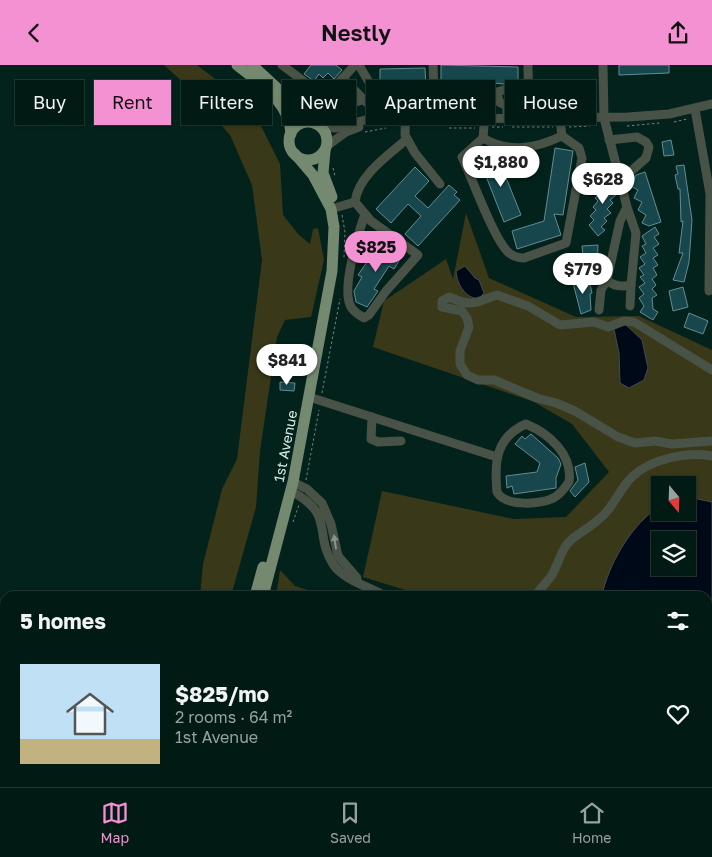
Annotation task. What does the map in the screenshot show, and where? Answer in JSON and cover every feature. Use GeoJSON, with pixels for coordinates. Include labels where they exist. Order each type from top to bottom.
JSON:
{"type":"FeatureCollection","features":[{"type":"Feature","properties":{"kind":"main road"},"geometry":{"type":"LineString","coordinates":[[237,65],[285,109],[290,122],[290,145],[295,155],[310,160],[321,155],[326,148],[326,135],[317,125]]}},
{"type":"Feature","properties":{"kind":"main road"},"geometry":{"type":"LineString","coordinates":[[255,66],[282,92]]}},
{"type":"Feature","properties":{"kind":"main road"},"geometry":{"type":"LineString","coordinates":[[291,134],[298,125]]}},
{"type":"Feature","properties":{"kind":"main road","name":"1st Avenue"},"geometry":{"type":"LineString","coordinates":[[264,591],[276,538],[292,486],[332,271],[334,227],[331,209],[332,197],[324,173],[326,148]]}},
{"type":"Feature","properties":{"kind":"main road","name":"1st Avenue"},"geometry":{"type":"LineString","coordinates":[[295,155],[313,175],[331,209]]}},
{"type":"Feature","properties":{"kind":"main road","name":"1st Avenue"},"geometry":{"type":"LineString","coordinates":[[256,591],[260,574],[276,538]]}},
{"type":"Feature","properties":{"kind":"street"},"geometry":{"type":"LineString","coordinates":[[355,65],[343,78],[366,99]]}},
{"type":"Feature","properties":{"kind":"street"},"geometry":{"type":"LineString","coordinates":[[359,65],[368,80]]}},
{"type":"Feature","properties":{"kind":"street"},"geometry":{"type":"LineString","coordinates":[[433,65],[434,80]]}},
{"type":"Feature","properties":{"kind":"street"},"geometry":{"type":"LineString","coordinates":[[528,65],[528,80]]}},
{"type":"Feature","properties":{"kind":"street"},"geometry":{"type":"LineString","coordinates":[[603,65],[604,118],[627,207],[636,233],[630,306]]}},
{"type":"Feature","properties":{"kind":"street"},"geometry":{"type":"LineString","coordinates":[[288,66],[303,80]]}},
{"type":"Feature","properties":{"kind":"street"},"geometry":{"type":"LineString","coordinates":[[505,90],[497,92],[498,102],[505,106]]}},
{"type":"Feature","properties":{"kind":"street"},"geometry":{"type":"LineString","coordinates":[[596,118],[648,116],[695,109],[712,104]]}},
{"type":"Feature","properties":{"kind":"street"},"geometry":{"type":"LineString","coordinates":[[695,109],[711,194],[708,291]]}},
{"type":"Feature","properties":{"kind":"street"},"geometry":{"type":"LineString","coordinates":[[326,148],[346,132],[366,124]]}},
{"type":"Feature","properties":{"kind":"street"},"geometry":{"type":"LineString","coordinates":[[317,125],[336,128],[347,125]]}},
{"type":"Feature","properties":{"kind":"street"},"geometry":{"type":"LineString","coordinates":[[406,125],[407,139],[440,184]]}},
{"type":"Feature","properties":{"kind":"street"},"geometry":{"type":"LineString","coordinates":[[486,125],[484,138],[462,157],[497,235],[509,253],[524,258],[566,243],[582,158],[579,148],[562,136],[561,125]]}},
{"type":"Feature","properties":{"kind":"street"},"geometry":{"type":"LineString","coordinates":[[484,138],[506,147],[519,149],[533,147],[562,136]]}},
{"type":"Feature","properties":{"kind":"street"},"geometry":{"type":"LineString","coordinates":[[609,140],[637,137],[646,142],[649,147],[646,158],[621,179]]}},
{"type":"Feature","properties":{"kind":"street"},"geometry":{"type":"LineString","coordinates":[[355,203],[357,190],[380,161],[407,139]]}},
{"type":"Feature","properties":{"kind":"street"},"geometry":{"type":"LineString","coordinates":[[331,209],[355,203]]}},
{"type":"Feature","properties":{"kind":"street"},"geometry":{"type":"LineString","coordinates":[[355,203],[365,214],[371,221],[418,255],[386,291],[369,315],[364,318],[353,310],[349,304],[349,292],[354,244],[365,214]]}},
{"type":"Feature","properties":{"kind":"street"},"geometry":{"type":"LineString","coordinates":[[599,310],[601,290],[607,280],[620,221],[627,207]]}},
{"type":"Feature","properties":{"kind":"street"},"geometry":{"type":"LineString","coordinates":[[607,280],[612,285],[624,287],[631,285]]}},
{"type":"Feature","properties":{"kind":"street"},"geometry":{"type":"LineString","coordinates":[[712,370],[634,322],[624,321],[608,327],[594,322],[560,325],[528,306],[497,295],[480,304],[469,304],[450,297],[442,301],[442,307],[462,311],[467,318],[468,327],[460,351],[460,364],[467,375],[478,380],[494,381],[556,403],[575,411],[618,437],[635,443],[655,441],[672,444],[712,441]]}},
{"type":"Feature","properties":{"kind":"street"},"geometry":{"type":"LineString","coordinates":[[309,397],[497,457]]}},
{"type":"Feature","properties":{"kind":"street"},"geometry":{"type":"LineString","coordinates":[[372,417],[371,439],[378,442],[402,441]]}},
{"type":"Feature","properties":{"kind":"street"},"geometry":{"type":"LineString","coordinates":[[526,425],[538,429],[561,449],[568,466],[569,483],[551,499],[518,503],[508,502],[500,497],[498,492],[497,457],[509,433],[526,425]]}},
{"type":"Feature","properties":{"kind":"street"},"geometry":{"type":"LineString","coordinates":[[540,591],[553,574],[561,553],[571,539],[592,527],[609,510],[620,491],[633,475],[652,465],[683,455],[712,456]]}},
{"type":"Feature","properties":{"kind":"street"},"geometry":{"type":"LineString","coordinates":[[292,486],[307,489],[322,503],[332,524],[338,556],[360,582],[376,591]]}},
{"type":"Feature","properties":{"kind":"path"},"geometry":{"type":"LineString","coordinates":[[358,135],[387,128]]}},
{"type":"Feature","properties":{"kind":"shaded area"},"geometry":{"type":"Polygon","coordinates":[[[164,65],[197,65],[216,80],[181,80],[164,65]]]}},
{"type":"Feature","properties":{"kind":"shaded area"},"geometry":{"type":"Polygon","coordinates":[[[221,125],[261,126],[280,164],[283,215],[298,234],[310,244],[313,229],[318,228],[324,260],[311,317],[285,320],[277,337],[260,451],[256,507],[232,591],[200,591],[203,564],[222,489],[237,459],[262,260],[252,185],[230,135],[221,125]]]}},
{"type":"Feature","properties":{"kind":"shaded area"},"geometry":{"type":"Polygon","coordinates":[[[466,213],[489,278],[576,317],[639,316],[712,350],[712,591],[409,591],[363,577],[382,491],[514,519],[566,517],[609,472],[572,424],[534,402],[373,347],[384,301],[446,259],[453,279],[466,213]]]}},
{"type":"Feature","properties":{"kind":"shaded area"},"geometry":{"type":"Polygon","coordinates":[[[280,570],[295,586],[311,591],[277,591],[280,570]]]}},
{"type":"Feature","properties":{"kind":"water"},"geometry":{"type":"Polygon","coordinates":[[[465,266],[479,280],[484,293],[479,299],[466,293],[458,281],[456,271],[465,266]]]}},
{"type":"Feature","properties":{"kind":"water"},"geometry":{"type":"Polygon","coordinates":[[[625,324],[642,340],[648,368],[644,380],[629,388],[620,383],[619,353],[614,329],[625,324]]]}},
{"type":"Feature","properties":{"kind":"water"},"geometry":{"type":"Polygon","coordinates":[[[696,499],[712,502],[712,591],[603,591],[615,559],[631,534],[650,514],[651,521],[696,521],[696,499]]]}},
{"type":"Feature","properties":{"kind":"building"},"geometry":{"type":"Polygon","coordinates":[[[311,65],[336,65],[342,70],[334,79],[328,73],[323,78],[319,74],[315,80],[304,74],[311,65]]]}},
{"type":"Feature","properties":{"kind":"building"},"geometry":{"type":"Polygon","coordinates":[[[441,65],[518,67],[518,80],[505,80],[505,84],[503,84],[495,83],[495,80],[441,80],[441,65]]]}},
{"type":"Feature","properties":{"kind":"building"},"geometry":{"type":"Polygon","coordinates":[[[619,65],[669,65],[669,73],[619,75],[619,65]]]}},
{"type":"Feature","properties":{"kind":"building"},"geometry":{"type":"Polygon","coordinates":[[[425,68],[426,80],[380,80],[380,69],[425,68]]]}},
{"type":"Feature","properties":{"kind":"building"},"geometry":{"type":"Polygon","coordinates":[[[671,140],[674,155],[664,156],[662,142],[671,140]]]}},
{"type":"Feature","properties":{"kind":"building"},"geometry":{"type":"Polygon","coordinates":[[[555,148],[573,151],[563,215],[554,214],[561,235],[517,249],[512,231],[544,221],[555,148]]]}},
{"type":"Feature","properties":{"kind":"building"},"geometry":{"type":"Polygon","coordinates":[[[497,155],[521,215],[504,222],[480,161],[497,155]]]}},
{"type":"Feature","properties":{"kind":"building"},"geometry":{"type":"Polygon","coordinates":[[[684,165],[692,220],[689,262],[684,282],[673,280],[683,253],[679,253],[683,221],[681,222],[680,189],[678,189],[675,175],[678,174],[676,166],[684,165]]]}},
{"type":"Feature","properties":{"kind":"building"},"geometry":{"type":"Polygon","coordinates":[[[415,167],[429,181],[415,196],[428,208],[449,185],[457,192],[454,195],[460,200],[418,246],[405,234],[421,216],[408,204],[391,223],[376,209],[415,167]]]}},
{"type":"Feature","properties":{"kind":"building"},"geometry":{"type":"Polygon","coordinates":[[[645,172],[661,222],[649,226],[642,223],[646,215],[638,210],[642,202],[634,198],[638,190],[631,186],[636,175],[645,172]]]}},
{"type":"Feature","properties":{"kind":"building"},"geometry":{"type":"Polygon","coordinates":[[[606,174],[614,182],[616,188],[612,191],[616,195],[610,200],[613,203],[607,209],[611,213],[604,218],[607,221],[601,227],[605,230],[598,236],[589,225],[594,220],[590,216],[596,210],[593,207],[598,201],[595,198],[601,192],[598,189],[603,183],[600,179],[606,174]]]}},
{"type":"Feature","properties":{"kind":"building"},"geometry":{"type":"Polygon","coordinates":[[[655,227],[659,234],[654,237],[659,244],[653,248],[658,255],[653,258],[658,265],[653,268],[657,275],[652,279],[656,285],[652,289],[657,295],[652,298],[653,309],[658,312],[653,320],[640,312],[644,306],[639,298],[644,294],[639,287],[645,283],[640,277],[644,275],[639,268],[645,264],[640,257],[646,253],[642,246],[646,244],[642,236],[655,227]]]}},
{"type":"Feature","properties":{"kind":"building"},"geometry":{"type":"Polygon","coordinates":[[[386,242],[404,253],[394,269],[389,266],[374,289],[378,291],[367,307],[356,302],[354,291],[362,277],[358,275],[369,259],[373,262],[386,242]]]}},
{"type":"Feature","properties":{"kind":"building"},"geometry":{"type":"Polygon","coordinates":[[[598,245],[597,273],[585,276],[582,246],[598,245]]]}},
{"type":"Feature","properties":{"kind":"building"},"geometry":{"type":"Polygon","coordinates":[[[589,280],[592,293],[590,294],[591,310],[581,314],[573,283],[589,280]]]}},
{"type":"Feature","properties":{"kind":"building"},"geometry":{"type":"Polygon","coordinates":[[[683,287],[688,307],[673,311],[669,291],[683,287]]]}},
{"type":"Feature","properties":{"kind":"building"},"geometry":{"type":"Polygon","coordinates":[[[689,313],[708,321],[703,334],[684,327],[689,313]]]}},
{"type":"Feature","properties":{"kind":"building"},"geometry":{"type":"Polygon","coordinates":[[[280,382],[295,383],[294,391],[280,390],[280,382]]]}},
{"type":"Feature","properties":{"kind":"building"},"geometry":{"type":"Polygon","coordinates":[[[531,434],[558,458],[561,464],[556,478],[556,488],[514,494],[512,486],[507,488],[506,476],[537,472],[540,463],[515,444],[522,436],[525,439],[531,434]]]}},
{"type":"Feature","properties":{"kind":"building"},"geometry":{"type":"Polygon","coordinates":[[[585,463],[589,482],[575,497],[570,491],[578,480],[575,467],[585,463]]]}}]}
